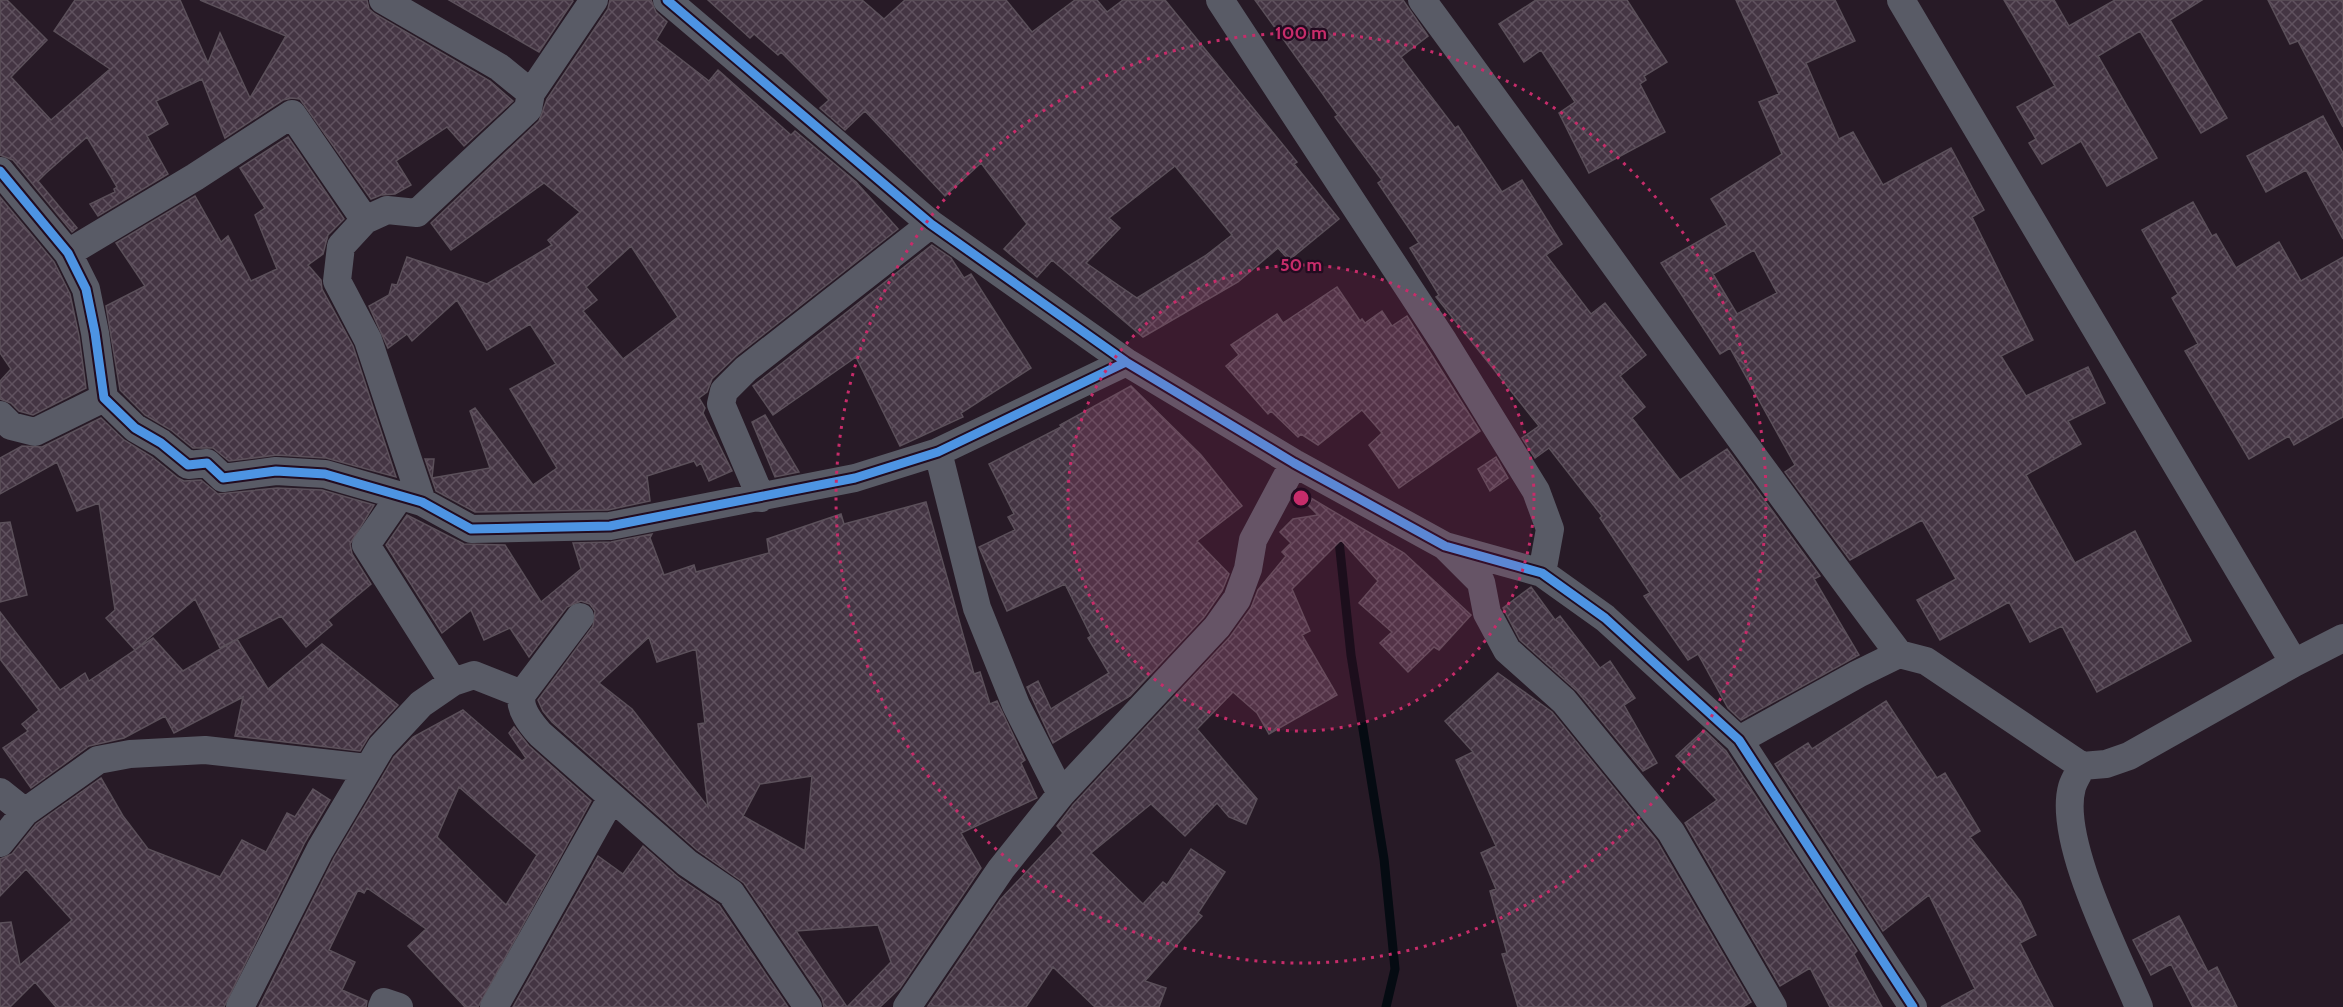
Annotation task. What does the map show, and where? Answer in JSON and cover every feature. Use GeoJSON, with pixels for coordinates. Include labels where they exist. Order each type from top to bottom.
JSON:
{"type":"FeatureCollection","features":[{"type":"Feature","properties":{"kind":"street"},"geometry":{"type":"LineString","coordinates":[[383,0],[500,67],[531,93]]}},
{"type":"Feature","properties":{"kind":"street"},"geometry":{"type":"LineString","coordinates":[[411,499],[368,340],[337,282],[341,246],[365,220],[387,210],[417,213],[528,109],[531,93],[594,0]]}},
{"type":"Feature","properties":{"kind":"street"},"geometry":{"type":"LineString","coordinates":[[667,0],[931,224],[1126,362],[1294,463],[1445,546],[1542,573],[1605,618],[1739,740],[1913,1007]]}},
{"type":"Feature","properties":{"kind":"street"},"geometry":{"type":"LineString","coordinates":[[1220,0],[1444,342],[1536,491],[1550,529],[1542,573]]}},
{"type":"Feature","properties":{"kind":"street"},"geometry":{"type":"LineString","coordinates":[[1422,0],[1613,260],[1745,448],[1899,654],[1926,661],[2082,766],[2106,764],[2129,756],[2343,638]]}},
{"type":"Feature","properties":{"kind":"street"},"geometry":{"type":"LineString","coordinates":[[1901,0],[2294,663]]}},
{"type":"Feature","properties":{"kind":"street"},"geometry":{"type":"LineString","coordinates":[[68,253],[195,177],[286,115],[292,114],[365,220]]}},
{"type":"Feature","properties":{"kind":"street"},"geometry":{"type":"LineString","coordinates":[[0,171],[68,253],[86,289],[104,398],[135,428],[160,442],[188,465],[207,463],[223,477],[276,471],[325,474],[411,499],[471,529],[500,531],[610,526],[855,478],[938,452],[1126,362]]}},
{"type":"Feature","properties":{"kind":"street"},"geometry":{"type":"LineString","coordinates":[[761,498],[721,404],[723,390],[746,369],[931,224]]}},
{"type":"Feature","properties":{"kind":"street"},"geometry":{"type":"LineString","coordinates":[[0,415],[11,426],[35,432],[104,398]]}},
{"type":"Feature","properties":{"kind":"street"},"geometry":{"type":"LineString","coordinates":[[938,452],[977,608],[1016,705],[1061,794]]}},
{"type":"Feature","properties":{"kind":"street"},"geometry":{"type":"LineString","coordinates":[[910,1006],[1001,869],[1061,794],[1217,627],[1238,599],[1248,569],[1253,540],[1294,463]]}},
{"type":"Feature","properties":{"kind":"street"},"geometry":{"type":"LineString","coordinates":[[411,499],[366,545],[453,682]]}},
{"type":"Feature","properties":{"kind":"street"},"geometry":{"type":"LineString","coordinates":[[1445,546],[1481,582],[1487,613],[1506,650],[1564,701],[1671,832],[1773,1007]]}},
{"type":"Feature","properties":{"kind":"street"},"geometry":{"type":"LineString","coordinates":[[580,617],[522,694],[520,700],[530,723],[611,799],[687,862],[731,893],[808,1007]]}},
{"type":"Feature","properties":{"kind":"street"},"geometry":{"type":"LineString","coordinates":[[1739,740],[1899,654]]}},
{"type":"Feature","properties":{"kind":"street"},"geometry":{"type":"LineString","coordinates":[[240,1007],[320,850],[381,747],[421,704],[453,682],[474,675],[522,694]]}},
{"type":"Feature","properties":{"kind":"street"},"geometry":{"type":"LineString","coordinates":[[0,843],[25,812],[98,760],[130,754],[205,750],[367,768]]}},
{"type":"Feature","properties":{"kind":"street"},"geometry":{"type":"LineString","coordinates":[[2082,766],[2072,787],[2070,804],[2077,848],[2083,873],[2139,1007]]}},
{"type":"Feature","properties":{"kind":"street"},"geometry":{"type":"LineString","coordinates":[[0,792],[25,812]]}},
{"type":"Feature","properties":{"kind":"street"},"geometry":{"type":"LineString","coordinates":[[494,1007],[611,799]]}},
{"type":"Feature","properties":{"kind":"street"},"geometry":{"type":"LineString","coordinates":[[382,1007],[384,1002],[399,1007]]}},
{"type":"Feature","properties":{"kind":"building"},"geometry":{"type":"Polygon","coordinates":[[[0,0],[7,0],[47,40],[11,77],[51,120],[110,69],[54,31],[75,0],[180,0],[208,63],[220,33],[250,98],[286,36],[200,0],[367,0],[369,9],[375,14],[490,81],[513,101],[464,146],[447,127],[396,161],[411,185],[395,194],[381,195],[371,199],[300,99],[283,100],[225,138],[202,79],[156,101],[168,124],[147,136],[168,174],[98,216],[90,204],[115,192],[114,189],[117,187],[87,137],[38,181],[77,228],[72,232],[13,160],[0,155],[0,0]]]}},
{"type":"Feature","properties":{"kind":"building"},"geometry":{"type":"Polygon","coordinates":[[[449,0],[572,0],[573,1],[539,52],[449,0]]]}},
{"type":"Feature","properties":{"kind":"building"},"geometry":{"type":"Polygon","coordinates":[[[610,0],[651,0],[656,12],[667,22],[656,40],[709,81],[718,70],[791,135],[795,131],[856,182],[898,229],[736,356],[712,379],[707,392],[699,398],[705,408],[703,413],[732,471],[709,481],[701,463],[697,466],[694,461],[647,476],[650,501],[608,510],[475,512],[436,491],[425,459],[434,459],[432,478],[490,468],[470,411],[475,408],[533,485],[557,468],[510,389],[556,364],[530,324],[487,350],[457,300],[412,341],[407,334],[388,348],[369,306],[389,295],[392,284],[397,285],[407,257],[487,284],[552,245],[548,240],[580,212],[544,183],[451,250],[431,223],[539,121],[547,99],[608,9],[610,0]],[[631,246],[586,287],[597,300],[583,311],[623,359],[678,317],[631,246]]]}},
{"type":"Feature","properties":{"kind":"building"},"geometry":{"type":"Polygon","coordinates":[[[708,0],[862,0],[884,19],[905,0],[1006,0],[1032,32],[1075,0],[1097,0],[1107,12],[1123,0],[1165,0],[1297,162],[1294,164],[1339,219],[1289,260],[1278,248],[1238,282],[1143,337],[1052,260],[1037,277],[1004,249],[1027,224],[981,163],[945,196],[865,111],[845,130],[820,108],[829,100],[781,52],[778,55],[754,34],[750,38],[708,0]],[[1175,166],[1109,218],[1120,228],[1086,263],[1137,298],[1205,256],[1232,235],[1175,166]]]}},
{"type":"Feature","properties":{"kind":"building"},"geometry":{"type":"Polygon","coordinates":[[[1255,0],[1403,0],[1428,36],[1401,57],[1455,128],[1458,126],[1502,192],[1522,180],[1562,244],[1546,255],[1591,314],[1605,303],[1646,355],[1620,376],[1645,407],[1632,418],[1680,480],[1727,449],[1820,576],[1814,579],[1859,655],[1741,720],[1728,708],[1698,654],[1688,660],[1644,596],[1650,593],[1600,518],[1602,516],[1549,448],[1535,458],[1522,438],[1539,426],[1436,297],[1439,295],[1410,248],[1419,243],[1378,183],[1382,180],[1335,117],[1338,115],[1255,0]]]}},
{"type":"Feature","properties":{"kind":"building"},"geometry":{"type":"Polygon","coordinates":[[[1536,0],[1627,0],[1667,62],[1644,76],[1646,80],[1640,84],[1665,132],[1589,173],[1559,113],[1575,102],[1541,50],[1524,62],[1499,24],[1536,0]]]}},
{"type":"Feature","properties":{"kind":"building"},"geometry":{"type":"Polygon","coordinates":[[[1736,0],[1835,0],[1855,41],[1806,63],[1839,139],[1853,132],[1883,185],[1951,148],[1984,210],[1972,217],[2033,340],[2001,356],[2026,396],[2088,367],[2105,403],[2068,421],[2081,444],[2026,475],[2075,563],[2135,531],[2191,641],[2097,692],[2062,626],[2030,642],[2009,602],[1940,640],[1917,600],[1956,579],[1922,520],[1850,560],[1785,472],[1795,465],[1730,348],[1720,354],[1661,263],[1727,225],[1711,199],[1782,154],[1759,102],[1779,94],[1736,0]],[[1754,250],[1713,274],[1737,314],[1777,293],[1754,250]]]}},
{"type":"Feature","properties":{"kind":"building"},"geometry":{"type":"Polygon","coordinates":[[[2004,0],[2054,0],[2069,26],[2115,0],[2202,0],[2170,20],[2227,118],[2201,133],[2140,31],[2098,56],[2157,158],[2107,186],[2081,141],[2042,164],[2029,143],[2036,139],[2017,107],[2055,86],[2004,0]]]}},
{"type":"Feature","properties":{"kind":"building"},"geometry":{"type":"Polygon","coordinates":[[[2268,0],[2343,0],[2343,127],[2298,41],[2290,44],[2268,0]]]}},
{"type":"Feature","properties":{"kind":"building"},"geometry":{"type":"Polygon","coordinates":[[[2323,116],[2343,153],[2343,239],[2306,170],[2266,192],[2247,156],[2323,116]]]}},
{"type":"Feature","properties":{"kind":"building"},"geometry":{"type":"Polygon","coordinates":[[[288,137],[344,219],[328,235],[323,254],[308,265],[321,280],[322,289],[353,346],[396,477],[326,458],[277,455],[229,461],[213,448],[193,448],[171,430],[145,415],[120,390],[106,306],[145,286],[116,243],[195,196],[221,242],[228,236],[251,281],[277,269],[255,215],[265,208],[240,168],[288,137]]]}},
{"type":"Feature","properties":{"kind":"building"},"geometry":{"type":"Polygon","coordinates":[[[0,197],[54,262],[70,294],[79,336],[86,388],[33,415],[19,411],[11,403],[0,399],[0,381],[11,369],[0,353],[0,197]]]}},
{"type":"Feature","properties":{"kind":"building"},"geometry":{"type":"Polygon","coordinates":[[[2193,202],[2212,236],[2216,234],[2236,268],[2279,242],[2301,281],[2343,257],[2343,417],[2294,445],[2289,436],[2249,459],[2185,351],[2198,344],[2172,298],[2178,294],[2142,230],[2193,202]]]}},
{"type":"Feature","properties":{"kind":"building"},"geometry":{"type":"Polygon","coordinates":[[[932,245],[951,258],[964,278],[971,274],[1031,368],[961,413],[963,417],[900,446],[856,357],[773,415],[753,386],[932,245]]]}},
{"type":"Feature","properties":{"kind":"building"},"geometry":{"type":"Polygon","coordinates":[[[1337,287],[1360,321],[1362,319],[1365,323],[1382,311],[1392,326],[1407,316],[1480,431],[1399,488],[1369,445],[1382,433],[1362,410],[1318,445],[1301,434],[1298,437],[1271,411],[1268,414],[1226,366],[1239,355],[1231,345],[1277,314],[1283,323],[1337,287]]]}},
{"type":"Feature","properties":{"kind":"building"},"geometry":{"type":"Polygon","coordinates":[[[1131,386],[1201,455],[1242,506],[1197,541],[1229,574],[1222,591],[1204,617],[1130,696],[1053,743],[1027,687],[1038,681],[1051,709],[1109,673],[1088,638],[1091,636],[1065,584],[1007,611],[979,547],[1015,530],[1008,517],[1014,514],[989,464],[1061,427],[1060,425],[1131,386]]]}},
{"type":"Feature","properties":{"kind":"building"},"geometry":{"type":"Polygon","coordinates":[[[765,415],[799,472],[775,477],[752,422],[765,415]]]}},
{"type":"Feature","properties":{"kind":"building"},"geometry":{"type":"Polygon","coordinates":[[[101,418],[124,440],[152,457],[178,478],[184,481],[201,480],[218,494],[277,488],[322,490],[374,505],[350,544],[352,554],[371,584],[328,620],[332,625],[306,647],[281,616],[220,648],[195,599],[135,650],[106,618],[115,610],[99,503],[77,511],[57,462],[0,494],[0,458],[22,446],[42,447],[101,418]]]}},
{"type":"Feature","properties":{"kind":"building"},"geometry":{"type":"Polygon","coordinates":[[[1496,457],[1508,478],[1490,491],[1478,469],[1496,457]]]}},
{"type":"Feature","properties":{"kind":"building"},"geometry":{"type":"Polygon","coordinates":[[[1309,497],[1404,553],[1471,615],[1439,650],[1434,647],[1408,672],[1380,643],[1392,632],[1359,603],[1378,581],[1341,540],[1292,589],[1310,631],[1302,635],[1337,695],[1269,734],[1257,713],[1233,692],[1197,729],[1257,799],[1246,824],[1229,817],[1217,803],[1185,836],[1151,804],[1091,853],[1143,904],[1163,882],[1167,885],[1191,849],[1225,872],[1198,913],[1202,916],[1145,981],[1166,988],[1159,1007],[1095,1007],[1053,967],[1026,1007],[928,1006],[1000,900],[1063,833],[1057,826],[1073,805],[1230,637],[1251,608],[1258,590],[1286,556],[1282,552],[1291,543],[1280,532],[1293,519],[1318,515],[1305,502],[1309,497]]]}},
{"type":"Feature","properties":{"kind":"building"},"geometry":{"type":"Polygon","coordinates":[[[926,502],[974,674],[980,672],[990,704],[997,701],[1025,760],[1021,763],[1037,798],[961,833],[981,868],[900,988],[880,1007],[847,1007],[824,1007],[822,998],[744,883],[697,850],[552,722],[543,711],[538,700],[593,626],[595,611],[590,604],[581,601],[567,607],[529,657],[510,628],[484,640],[471,610],[442,633],[386,545],[407,515],[464,544],[505,545],[541,602],[581,569],[573,543],[611,542],[652,534],[650,538],[664,575],[694,565],[696,572],[769,553],[767,539],[841,514],[844,524],[926,502]],[[649,637],[599,683],[632,709],[708,807],[698,724],[705,723],[696,649],[657,662],[649,637]],[[812,776],[760,784],[743,816],[805,851],[812,776]],[[878,925],[796,931],[847,1007],[891,962],[878,925]]]}},
{"type":"Feature","properties":{"kind":"building"},"geometry":{"type":"Polygon","coordinates":[[[10,522],[27,595],[0,602],[0,523],[10,522]]]}},
{"type":"Feature","properties":{"kind":"building"},"geometry":{"type":"Polygon","coordinates":[[[1531,587],[1555,620],[1560,616],[1600,668],[1610,661],[1635,698],[1624,705],[1657,763],[1643,771],[1577,691],[1520,640],[1503,608],[1531,587]]]}},
{"type":"Feature","properties":{"kind":"building"},"geometry":{"type":"Polygon","coordinates":[[[0,612],[60,690],[85,673],[89,681],[153,638],[183,671],[237,639],[268,689],[322,644],[398,705],[369,736],[360,751],[235,736],[243,697],[174,733],[165,716],[124,738],[89,746],[31,788],[3,748],[28,731],[22,724],[39,710],[0,659],[0,612]]]}},
{"type":"Feature","properties":{"kind":"building"},"geometry":{"type":"Polygon","coordinates":[[[1498,673],[1552,712],[1657,841],[1751,1002],[1743,1007],[1518,1007],[1502,954],[1507,953],[1490,891],[1496,889],[1481,853],[1496,846],[1456,760],[1473,752],[1445,721],[1498,673]]]}},
{"type":"Feature","properties":{"kind":"building"},"geometry":{"type":"Polygon","coordinates":[[[1886,701],[1937,778],[1945,773],[1980,831],[1970,837],[2020,901],[2036,935],[2020,943],[2053,1007],[1941,1007],[1975,989],[1929,895],[1883,931],[1775,764],[1808,743],[1812,749],[1886,701]]]}},
{"type":"Feature","properties":{"kind":"building"},"geometry":{"type":"Polygon","coordinates":[[[463,710],[522,761],[526,758],[509,733],[514,727],[529,746],[591,801],[478,1007],[465,1007],[408,946],[426,929],[367,888],[364,893],[358,890],[329,950],[355,962],[342,990],[367,1001],[366,1007],[259,1007],[334,858],[394,757],[413,737],[463,710]],[[459,787],[437,837],[506,905],[537,855],[459,787]]]}},
{"type":"Feature","properties":{"kind":"building"},"geometry":{"type":"Polygon","coordinates":[[[1704,730],[1726,751],[1857,951],[1854,954],[1882,1007],[1830,1007],[1810,968],[1780,986],[1685,823],[1717,800],[1676,756],[1704,730]]]}},
{"type":"Feature","properties":{"kind":"building"},"geometry":{"type":"Polygon","coordinates":[[[101,778],[123,816],[148,849],[220,877],[242,840],[266,852],[287,813],[295,817],[313,789],[330,800],[305,842],[224,1007],[56,1007],[35,982],[10,1007],[0,1007],[0,923],[11,922],[20,965],[72,920],[26,869],[0,896],[0,859],[12,854],[36,824],[101,778]]]}},
{"type":"Feature","properties":{"kind":"building"},"geometry":{"type":"Polygon","coordinates":[[[643,846],[678,877],[719,905],[788,1007],[513,1007],[598,856],[623,874],[643,846]]]}},
{"type":"Feature","properties":{"kind":"building"},"geometry":{"type":"Polygon","coordinates":[[[2179,916],[2208,972],[2217,967],[2237,1007],[2193,1007],[2171,964],[2151,975],[2133,940],[2179,916]]]}},
{"type":"Feature","properties":{"kind":"waterway"},"geometry":{"type":"LineString","coordinates":[[1338,531],[1351,655],[1384,859],[1395,969],[1386,1007]]}},
{"type":"Feature","properties":{"kind":"cycle path"},"geometry":{"type":"LineString","coordinates":[[667,0],[931,224],[1126,362],[1294,463],[1445,546],[1542,573],[1605,618],[1739,740],[1913,1007]]}},
{"type":"Feature","properties":{"kind":"cycle path"},"geometry":{"type":"LineString","coordinates":[[0,171],[68,253],[86,289],[104,398],[135,428],[161,443],[188,465],[207,463],[223,478],[276,471],[325,474],[422,502],[471,529],[610,526],[855,478],[938,452],[1126,362]]}}]}
